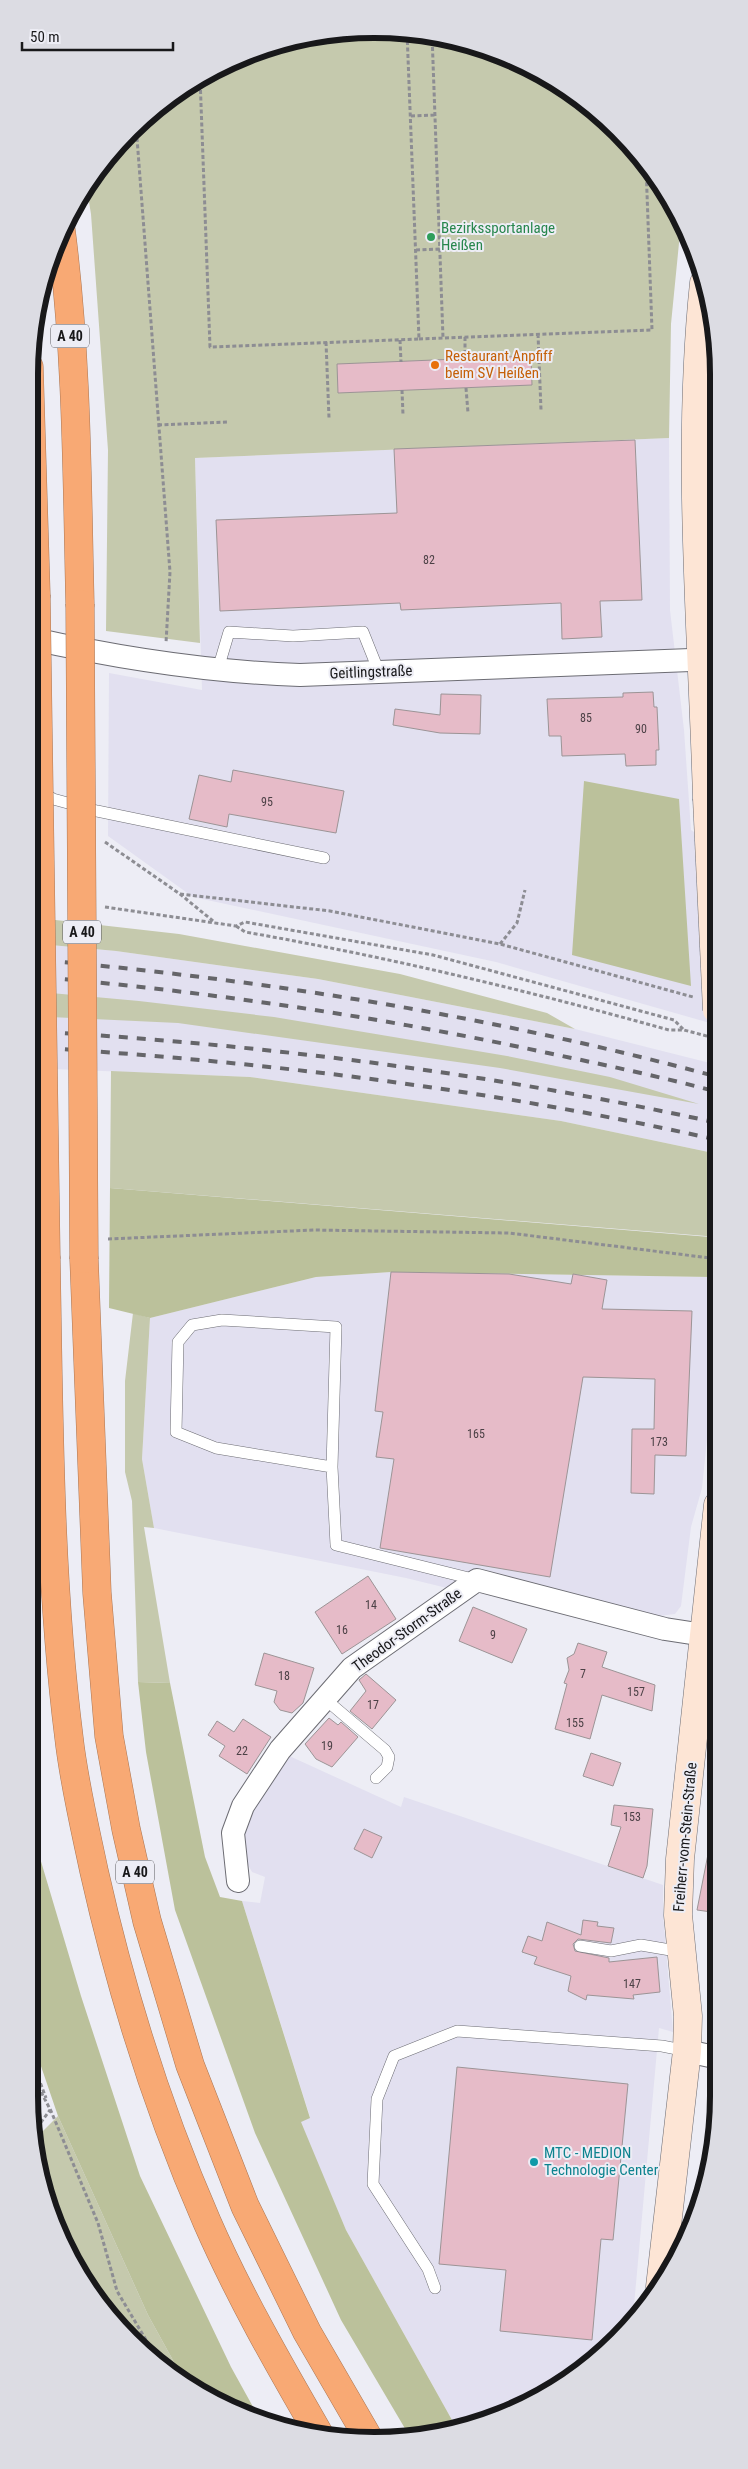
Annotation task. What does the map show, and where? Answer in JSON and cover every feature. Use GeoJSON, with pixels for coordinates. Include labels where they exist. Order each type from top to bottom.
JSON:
{"type":"FeatureCollection","features":[{"type":"Feature","properties":{"kind":"highway","name":"A 40"},"geometry":{"type":"LineString","coordinates":[[63,245],[66,267],[76,441],[80,604],[84,1259],[97,1594],[109,1736],[126,1830],[147,1921],[190,2065],[246,2206],[307,2332],[365,2432]]}},
{"type":"Feature","properties":{"kind":"highway","name":"A 40"},"geometry":{"type":"LineString","coordinates":[[38,728],[46,1259],[56,1594],[69,1740],[88,1841],[108,1931],[152,2080],[207,2223],[273,2354],[315,2426]]}},
{"type":"Feature","properties":{"kind":"street"},"geometry":{"type":"LineString","coordinates":[[703,304],[695,470],[698,619],[710,659],[707,798],[709,1004]]}},
{"type":"Feature","properties":{"kind":"street","name":"Geitlingstraße"},"geometry":{"type":"LineString","coordinates":[[38,640],[105,655],[169,664],[300,675],[710,659]]}},
{"type":"Feature","properties":{"kind":"street","name":"Theodor-Storm-Straße"},"geometry":{"type":"LineString","coordinates":[[238,1881],[233,1833],[243,1806],[280,1750],[352,1668],[477,1580],[665,1629],[704,1635]]}},
{"type":"Feature","properties":{"kind":"street","name":"Freiherr-vom-Stein-Straße"},"geometry":{"type":"LineString","coordinates":[[662,2268],[687,2051],[688,2016],[678,1915],[680,1859],[710,1583]]}},
{"type":"Feature","properties":{"kind":"street"},"geometry":{"type":"LineString","coordinates":[[687,2051],[710,2056]]}},
{"type":"Feature","properties":{"kind":"lane"},"geometry":{"type":"LineString","coordinates":[[218,669],[229,632],[293,636],[362,632],[379,672]]}},
{"type":"Feature","properties":{"kind":"lane"},"geometry":{"type":"LineString","coordinates":[[38,789],[53,799],[97,811],[324,858]]}},
{"type":"Feature","properties":{"kind":"lane"},"geometry":{"type":"LineString","coordinates":[[332,1467],[216,1448],[176,1432],[178,1342],[192,1325],[222,1320],[336,1327],[332,1467],[336,1545],[477,1580]]}},
{"type":"Feature","properties":{"kind":"lane"},"geometry":{"type":"LineString","coordinates":[[325,1699],[385,1750],[390,1757],[387,1767],[376,1778]]}},
{"type":"Feature","properties":{"kind":"lane"},"geometry":{"type":"LineString","coordinates":[[580,1946],[611,1951],[641,1945],[682,1952]]}},
{"type":"Feature","properties":{"kind":"lane"},"geometry":{"type":"LineString","coordinates":[[435,2288],[428,2269],[372,2184],[377,2099],[394,2056],[457,2032],[662,2046],[687,2051]]}},
{"type":"Feature","properties":{"kind":"path"},"geometry":{"type":"LineString","coordinates":[[407,39],[419,339]]}},
{"type":"Feature","properties":{"kind":"path"},"geometry":{"type":"LineString","coordinates":[[432,43],[444,338]]}},
{"type":"Feature","properties":{"kind":"path"},"geometry":{"type":"LineString","coordinates":[[200,86],[210,346],[652,330],[646,176]]}},
{"type":"Feature","properties":{"kind":"path"},"geometry":{"type":"LineString","coordinates":[[410,116],[435,115]]}},
{"type":"Feature","properties":{"kind":"path"},"geometry":{"type":"LineString","coordinates":[[137,135],[170,572],[166,638],[169,664]]}},
{"type":"Feature","properties":{"kind":"path"},"geometry":{"type":"LineString","coordinates":[[416,250],[440,249]]}},
{"type":"Feature","properties":{"kind":"path"},"geometry":{"type":"LineString","coordinates":[[538,334],[541,410]]}},
{"type":"Feature","properties":{"kind":"path"},"geometry":{"type":"LineString","coordinates":[[465,337],[465,359]]}},
{"type":"Feature","properties":{"kind":"path"},"geometry":{"type":"LineString","coordinates":[[400,340],[401,362]]}},
{"type":"Feature","properties":{"kind":"path"},"geometry":{"type":"LineString","coordinates":[[326,342],[329,418]]}},
{"type":"Feature","properties":{"kind":"path"},"geometry":{"type":"LineString","coordinates":[[466,388],[468,413]]}},
{"type":"Feature","properties":{"kind":"path"},"geometry":{"type":"LineString","coordinates":[[402,390],[403,415]]}},
{"type":"Feature","properties":{"kind":"path"},"geometry":{"type":"LineString","coordinates":[[158,424],[227,422]]}},
{"type":"Feature","properties":{"kind":"path"},"geometry":{"type":"LineString","coordinates":[[97,839],[105,842],[180,894],[215,922]]}},
{"type":"Feature","properties":{"kind":"path"},"geometry":{"type":"LineString","coordinates":[[500,944],[517,923],[525,890]]}},
{"type":"Feature","properties":{"kind":"path"},"geometry":{"type":"LineString","coordinates":[[180,894],[330,911],[500,944],[709,1004]]}},
{"type":"Feature","properties":{"kind":"path"},"geometry":{"type":"LineString","coordinates":[[98,906],[236,926],[245,932],[430,968],[552,998],[669,1030],[684,1030],[710,1037]]}},
{"type":"Feature","properties":{"kind":"path"},"geometry":{"type":"LineString","coordinates":[[236,926],[245,922],[433,955],[674,1020],[684,1030]]}},
{"type":"Feature","properties":{"kind":"path"},"geometry":{"type":"LineString","coordinates":[[152,1236],[314,1230],[509,1233],[710,1258]]}},
{"type":"Feature","properties":{"kind":"path"},"geometry":{"type":"LineString","coordinates":[[38,2078],[50,2111],[98,2223],[117,2291],[149,2345]]}},
{"type":"Feature","properties":{"kind":"path"},"geometry":{"type":"LineString","coordinates":[[38,2087],[50,2111]]}},
{"type":"Feature","properties":{"kind":"path"},"geometry":{"type":"LineString","coordinates":[[39,2125],[50,2111]]}},
{"type":"Feature","properties":{"kind":"shaded area"},"geometry":{"type":"Polygon","coordinates":[[[669,438],[670,610],[684,730],[691,830],[710,843],[710,1023],[496,962],[193,897],[108,836],[109,673],[202,690],[195,458],[669,438]]]}},
{"type":"Feature","properties":{"kind":"shaded area"},"geometry":{"type":"Polygon","coordinates":[[[38,944],[116,951],[318,979],[575,1029],[710,1063],[710,1152],[561,1121],[250,1077],[38,1068],[38,944]]]}},
{"type":"Feature","properties":{"kind":"shaded area"},"geometry":{"type":"Polygon","coordinates":[[[391,1272],[710,1277],[710,1410],[702,1488],[691,1527],[681,1606],[675,1614],[658,1616],[479,1568],[451,1589],[406,1578],[154,1528],[142,1459],[150,1318],[316,1277],[391,1272]]]}},
{"type":"Feature","properties":{"kind":"shaded area"},"geometry":{"type":"Polygon","coordinates":[[[285,1754],[401,1807],[404,1797],[663,1885],[663,1914],[673,2032],[659,2028],[634,2309],[612,2333],[579,2362],[523,2397],[482,2414],[453,2422],[346,2230],[300,2122],[310,2117],[242,1901],[260,1903],[265,1877],[252,1872],[246,1861],[242,1831],[285,1754]]]}},
{"type":"Feature","properties":{"kind":"green space","name":"Bezirkssportanlage Heißen"},"geometry":{"type":"Polygon","coordinates":[[[396,38],[440,44],[482,55],[503,63],[561,94],[612,136],[654,187],[680,234],[671,324],[669,438],[195,458],[200,643],[106,631],[108,450],[88,197],[94,187],[121,152],[152,121],[187,94],[225,72],[266,55],[330,40],[396,38]]]}},
{"type":"Feature","properties":{"kind":"green space"},"geometry":{"type":"Polygon","coordinates":[[[584,781],[679,799],[691,986],[572,955],[584,781]]]}},
{"type":"Feature","properties":{"kind":"green space"},"geometry":{"type":"Polygon","coordinates":[[[38,918],[179,934],[400,974],[547,1013],[575,1029],[318,979],[116,951],[38,944],[38,918]]]}},
{"type":"Feature","properties":{"kind":"green space"},"geometry":{"type":"Polygon","coordinates":[[[38,992],[139,1001],[274,1017],[507,1056],[610,1077],[699,1104],[500,1068],[178,1023],[38,1016],[38,992]]]}},
{"type":"Feature","properties":{"kind":"green space"},"geometry":{"type":"Polygon","coordinates":[[[111,1071],[250,1077],[561,1121],[710,1152],[710,1236],[110,1188],[111,1071]]]}},
{"type":"Feature","properties":{"kind":"green space"},"geometry":{"type":"Polygon","coordinates":[[[110,1188],[710,1237],[710,1277],[391,1272],[316,1277],[150,1318],[109,1308],[110,1188]]]}},
{"type":"Feature","properties":{"kind":"green space"},"geometry":{"type":"Polygon","coordinates":[[[133,1313],[150,1318],[142,1459],[154,1528],[144,1527],[170,1683],[138,1682],[132,1501],[125,1472],[125,1381],[133,1313]]]}},
{"type":"Feature","properties":{"kind":"green space"},"geometry":{"type":"Polygon","coordinates":[[[138,1682],[170,1683],[205,1857],[220,1897],[242,1901],[310,2118],[301,2122],[346,2230],[453,2422],[406,2430],[341,2320],[255,2133],[175,1910],[146,1752],[138,1682]]]}},
{"type":"Feature","properties":{"kind":"green space"},"geometry":{"type":"Polygon","coordinates":[[[38,1851],[81,1996],[140,2176],[231,2367],[254,2410],[225,2397],[177,2368],[148,2315],[58,2116],[38,2057],[38,1851]]]}},
{"type":"Feature","properties":{"kind":"green space"},"geometry":{"type":"Polygon","coordinates":[[[58,2116],[148,2315],[177,2368],[136,2333],[94,2282],[72,2244],[55,2203],[44,2161],[40,2134],[58,2116]]]}},
{"type":"Feature","properties":{"kind":"building"},"geometry":{"type":"Polygon","coordinates":[[[531,356],[532,385],[338,393],[337,364],[531,356]]]}},
{"type":"Feature","properties":{"kind":"building"},"geometry":{"type":"Polygon","coordinates":[[[635,440],[642,600],[600,601],[602,637],[562,639],[561,603],[401,610],[400,603],[220,611],[216,520],[397,513],[394,449],[635,440]]]}},
{"type":"Feature","properties":{"kind":"building"},"geometry":{"type":"Polygon","coordinates":[[[653,692],[654,707],[657,707],[659,750],[656,750],[656,765],[626,766],[625,754],[562,756],[561,736],[549,736],[547,699],[623,697],[623,693],[653,692]]]}},
{"type":"Feature","properties":{"kind":"building"},"geometry":{"type":"Polygon","coordinates":[[[441,694],[481,695],[480,734],[440,733],[393,725],[395,709],[440,715],[441,694]]]}},
{"type":"Feature","properties":{"kind":"building"},"geometry":{"type":"Polygon","coordinates":[[[233,770],[344,791],[336,833],[229,814],[227,827],[189,819],[199,775],[231,782],[233,770]]]}},
{"type":"Feature","properties":{"kind":"building"},"geometry":{"type":"Polygon","coordinates":[[[391,1272],[509,1274],[571,1284],[573,1274],[607,1280],[602,1309],[692,1311],[686,1456],[655,1455],[654,1494],[631,1493],[632,1429],[654,1429],[655,1379],[583,1377],[550,1577],[380,1548],[394,1459],[376,1457],[383,1412],[375,1411],[391,1272]]]}},
{"type":"Feature","properties":{"kind":"building"},"geometry":{"type":"Polygon","coordinates":[[[368,1576],[396,1619],[342,1654],[315,1612],[368,1576]]]}},
{"type":"Feature","properties":{"kind":"building"},"geometry":{"type":"Polygon","coordinates":[[[473,1607],[527,1629],[512,1663],[459,1641],[473,1607]]]}},
{"type":"Feature","properties":{"kind":"building"},"geometry":{"type":"Polygon","coordinates":[[[578,1643],[607,1652],[602,1667],[655,1685],[652,1711],[602,1695],[590,1739],[555,1729],[567,1684],[564,1683],[569,1670],[567,1658],[574,1654],[578,1643]]]}},
{"type":"Feature","properties":{"kind":"building"},"geometry":{"type":"Polygon","coordinates":[[[264,1653],[314,1668],[303,1703],[292,1713],[280,1710],[274,1702],[277,1691],[255,1685],[264,1653]]]}},
{"type":"Feature","properties":{"kind":"building"},"geometry":{"type":"Polygon","coordinates":[[[366,1674],[396,1700],[372,1729],[350,1711],[366,1691],[359,1680],[366,1674]]]}},
{"type":"Feature","properties":{"kind":"building"},"geometry":{"type":"Polygon","coordinates":[[[329,1718],[338,1725],[341,1722],[358,1737],[332,1767],[316,1759],[305,1744],[329,1718]]]}},
{"type":"Feature","properties":{"kind":"building"},"geometry":{"type":"Polygon","coordinates":[[[243,1719],[271,1737],[247,1774],[219,1756],[225,1746],[208,1735],[217,1721],[234,1732],[243,1719]]]}},
{"type":"Feature","properties":{"kind":"building"},"geometry":{"type":"Polygon","coordinates":[[[591,1753],[621,1763],[613,1786],[583,1776],[591,1753]]]}},
{"type":"Feature","properties":{"kind":"building"},"geometry":{"type":"Polygon","coordinates":[[[614,1805],[653,1809],[647,1866],[643,1878],[608,1866],[621,1827],[611,1825],[614,1805]]]}},
{"type":"Feature","properties":{"kind":"building"},"geometry":{"type":"Polygon","coordinates":[[[364,1829],[382,1837],[372,1858],[354,1849],[364,1829]]]}},
{"type":"Feature","properties":{"kind":"building"},"geometry":{"type":"Polygon","coordinates":[[[710,1844],[710,1912],[697,1910],[710,1844]]]}},
{"type":"Feature","properties":{"kind":"building"},"geometry":{"type":"Polygon","coordinates":[[[583,1920],[598,1922],[597,1926],[614,1928],[611,1943],[578,1939],[573,1944],[575,1951],[609,1958],[609,1962],[657,1957],[660,1992],[633,1995],[634,1999],[587,1995],[586,2000],[568,1991],[571,1976],[534,1964],[537,1957],[522,1952],[528,1936],[542,1941],[547,1922],[581,1935],[583,1920]]]}},
{"type":"Feature","properties":{"kind":"building","name":"MTC - MEDION Technologie Center"},"geometry":{"type":"Polygon","coordinates":[[[457,2067],[628,2084],[613,2240],[601,2239],[592,2340],[500,2331],[506,2270],[439,2264],[457,2067]]]}},
{"type":"Feature","properties":{"kind":"railway"},"geometry":{"type":"LineString","coordinates":[[38,960],[203,977],[376,1003],[548,1036],[710,1075]]}},
{"type":"Feature","properties":{"kind":"railway"},"geometry":{"type":"LineString","coordinates":[[38,977],[225,997],[355,1016],[548,1053],[710,1090]]}},
{"type":"Feature","properties":{"kind":"railway"},"geometry":{"type":"LineString","coordinates":[[38,1032],[203,1044],[375,1063],[547,1089],[710,1121]]}},
{"type":"Feature","properties":{"kind":"railway"},"geometry":{"type":"LineString","coordinates":[[38,1048],[203,1060],[375,1080],[547,1106],[710,1138]]}},
{"type":"Feature","properties":{"kind":"place","name":"Bezirkssportanlage Heißen"},"geometry":{"type":"Point","coordinates":[431,237]}},
{"type":"Feature","properties":{"kind":"place","name":"Restaurant Anpfiff beim SV Heißen"},"geometry":{"type":"Point","coordinates":[435,365]}},
{"type":"Feature","properties":{"kind":"place","name":"MTC - MEDION Technologie Center"},"geometry":{"type":"Point","coordinates":[534,2162]}}]}
